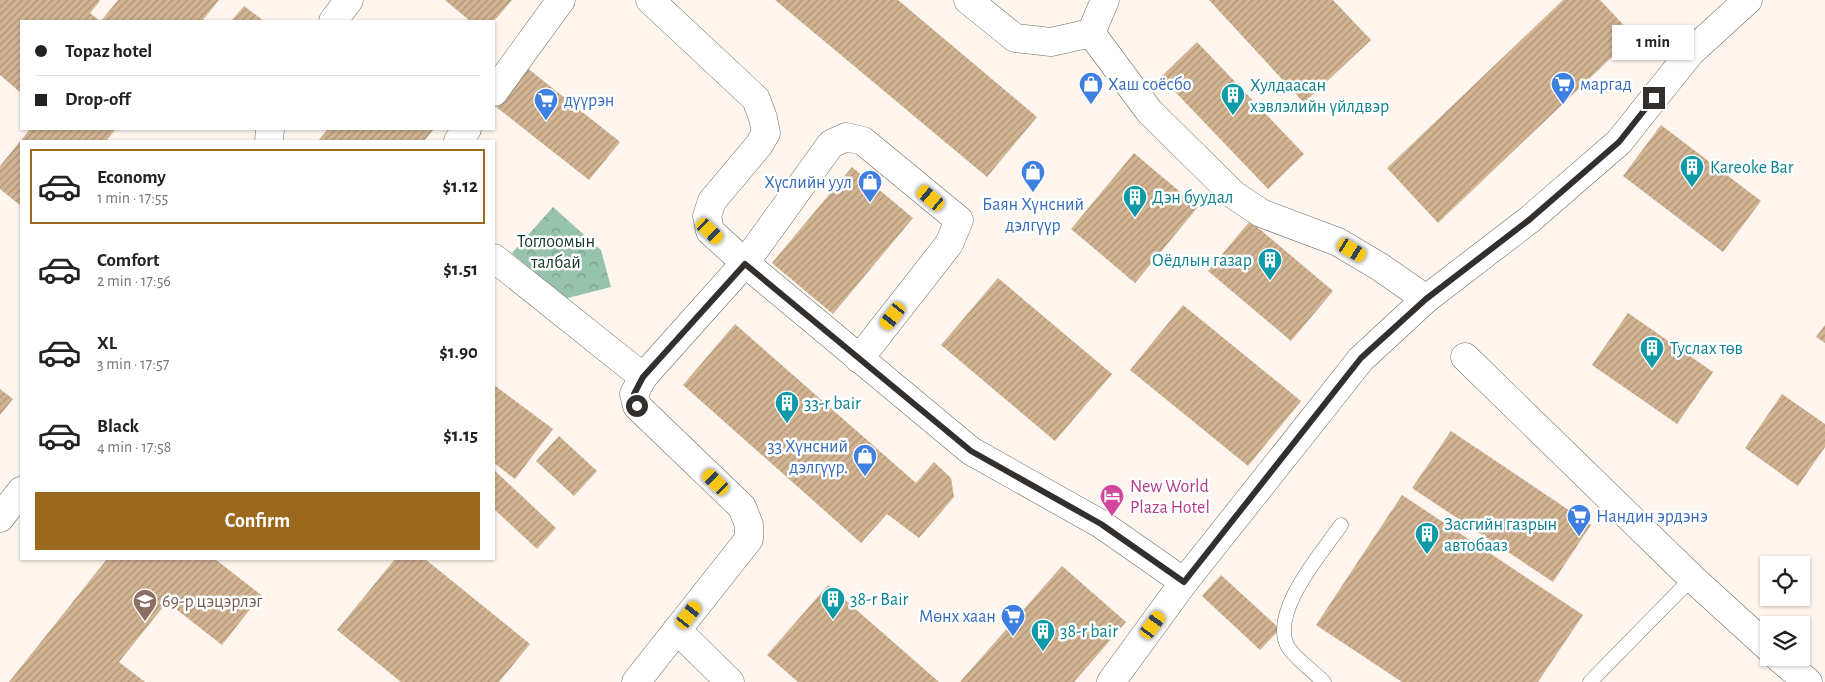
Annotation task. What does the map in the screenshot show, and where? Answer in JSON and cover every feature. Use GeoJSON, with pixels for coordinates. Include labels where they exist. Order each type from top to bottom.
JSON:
{"type":"FeatureCollection","features":[{"type":"Feature","properties":{"kind":"street"},"geometry":{"type":"LineString","coordinates":[[334,20],[349,0]]}},
{"type":"Feature","properties":{"kind":"street"},"geometry":{"type":"LineString","coordinates":[[495,91],[561,0]]}},
{"type":"Feature","properties":{"kind":"street"},"geometry":{"type":"LineString","coordinates":[[650,0],[756,99],[763,118],[766,133],[759,145],[712,201],[707,216],[710,231],[745,264],[971,451],[1101,524],[1184,582]]}},
{"type":"Feature","properties":{"kind":"street"},"geometry":{"type":"LineString","coordinates":[[968,0],[1015,38],[1051,42],[1092,33]]}},
{"type":"Feature","properties":{"kind":"street"},"geometry":{"type":"LineString","coordinates":[[1092,33],[1105,0]]}},
{"type":"Feature","properties":{"kind":"street"},"geometry":{"type":"LineString","coordinates":[[1111,682],[1184,582],[1361,358],[1426,299],[1529,220],[1619,142],[1690,53],[1748,0]]}},
{"type":"Feature","properties":{"kind":"street"},"geometry":{"type":"LineString","coordinates":[[1092,33],[1149,111],[1234,196],[1261,213],[1338,242],[1380,267],[1426,299]]}},
{"type":"Feature","properties":{"kind":"street"},"geometry":{"type":"LineString","coordinates":[[636,682],[749,539],[750,525],[742,507],[637,406],[634,394],[643,377],[745,264],[831,144],[846,137],[863,141],[959,220],[949,244],[860,359]]}},
{"type":"Feature","properties":{"kind":"street"},"geometry":{"type":"LineString","coordinates":[[495,259],[643,377]]}},
{"type":"Feature","properties":{"kind":"street"},"geometry":{"type":"LineString","coordinates":[[1465,358],[1692,578],[1760,640]]}},
{"type":"Feature","properties":{"kind":"street"},"geometry":{"type":"LineString","coordinates":[[0,518],[20,492]]}},
{"type":"Feature","properties":{"kind":"street"},"geometry":{"type":"LineString","coordinates":[[677,630],[730,682]]}},
{"type":"Feature","properties":{"kind":"street"},"geometry":{"type":"LineString","coordinates":[[1789,666],[1808,682]]}},
{"type":"Feature","properties":{"kind":"lane"},"geometry":{"type":"LineString","coordinates":[[1324,682],[1289,649],[1285,639],[1283,624],[1288,608],[1300,585],[1341,525]]}},
{"type":"Feature","properties":{"kind":"lane"},"geometry":{"type":"LineString","coordinates":[[1590,682],[1692,578]]}},
{"type":"Feature","properties":{"kind":"green space","name":"Тоглоомын талбай"},"geometry":{"type":"Polygon","coordinates":[[[553,207],[601,250],[611,287],[564,299],[512,253],[553,207]]]}},
{"type":"Feature","properties":{"kind":"building"},"geometry":{"type":"Polygon","coordinates":[[[0,0],[100,1],[90,13],[99,20],[20,20],[20,92],[0,75],[0,0]]]}},
{"type":"Feature","properties":{"kind":"building"},"geometry":{"type":"Polygon","coordinates":[[[118,0],[219,0],[203,20],[102,20],[118,0]]]}},
{"type":"Feature","properties":{"kind":"building"},"geometry":{"type":"Polygon","coordinates":[[[445,0],[512,0],[495,20],[469,20],[445,0]]]}},
{"type":"Feature","properties":{"kind":"building"},"geometry":{"type":"Polygon","coordinates":[[[775,0],[898,0],[1037,117],[987,177],[775,0]]]}},
{"type":"Feature","properties":{"kind":"building"},"geometry":{"type":"Polygon","coordinates":[[[1209,0],[1333,0],[1371,40],[1304,103],[1209,0]]]}},
{"type":"Feature","properties":{"kind":"building"},"geometry":{"type":"Polygon","coordinates":[[[1563,0],[1600,0],[1634,36],[1438,223],[1387,168],[1563,0]]]}},
{"type":"Feature","properties":{"kind":"building"},"geometry":{"type":"Polygon","coordinates":[[[244,6],[263,20],[232,20],[244,6]]]}},
{"type":"Feature","properties":{"kind":"building","name":"Хулдаасан хэвлэлийн үйлдвэр"},"geometry":{"type":"Polygon","coordinates":[[[1197,42],[1304,154],[1268,189],[1161,77],[1197,42]]]}},
{"type":"Feature","properties":{"kind":"building"},"geometry":{"type":"Polygon","coordinates":[[[526,67],[620,142],[589,180],[495,106],[526,67]]]}},
{"type":"Feature","properties":{"kind":"building","name":"Kareoke Bar"},"geometry":{"type":"Polygon","coordinates":[[[1661,125],[1761,201],[1723,252],[1623,176],[1661,125]]]}},
{"type":"Feature","properties":{"kind":"building"},"geometry":{"type":"Polygon","coordinates":[[[29,130],[115,130],[107,140],[21,140],[29,130]]]}},
{"type":"Feature","properties":{"kind":"building"},"geometry":{"type":"Polygon","coordinates":[[[327,130],[433,130],[425,140],[319,140],[327,130]]]}},
{"type":"Feature","properties":{"kind":"building"},"geometry":{"type":"Polygon","coordinates":[[[20,141],[20,205],[0,189],[0,166],[20,141]]]}},
{"type":"Feature","properties":{"kind":"building","name":"Дэн буудал"},"geometry":{"type":"Polygon","coordinates":[[[1134,153],[1198,207],[1135,283],[1071,229],[1134,153]]]}},
{"type":"Feature","properties":{"kind":"building"},"geometry":{"type":"Polygon","coordinates":[[[852,167],[913,218],[833,314],[772,263],[852,167]]]}},
{"type":"Feature","properties":{"kind":"building","name":"Оёдлын газар"},"geometry":{"type":"Polygon","coordinates":[[[1250,221],[1333,291],[1291,341],[1208,271],[1250,221]]]}},
{"type":"Feature","properties":{"kind":"building"},"geometry":{"type":"Polygon","coordinates":[[[998,278],[1112,374],[1055,441],[941,345],[998,278]]]}},
{"type":"Feature","properties":{"kind":"building"},"geometry":{"type":"Polygon","coordinates":[[[1183,305],[1301,401],[1248,466],[1130,370],[1183,305]]]}},
{"type":"Feature","properties":{"kind":"building","name":"Туслах төв"},"geometry":{"type":"Polygon","coordinates":[[[1628,313],[1713,372],[1677,424],[1592,365],[1628,313]]]}},
{"type":"Feature","properties":{"kind":"building","name":"33-r bair"},"geometry":{"type":"Polygon","coordinates":[[[735,324],[916,483],[934,462],[951,478],[954,497],[919,538],[887,514],[861,543],[683,385],[735,324]]]}},
{"type":"Feature","properties":{"kind":"building"},"geometry":{"type":"Polygon","coordinates":[[[1825,325],[1825,343],[1816,337],[1825,325]]]}},
{"type":"Feature","properties":{"kind":"building"},"geometry":{"type":"Polygon","coordinates":[[[495,386],[553,429],[515,479],[495,464],[495,386]]]}},
{"type":"Feature","properties":{"kind":"building"},"geometry":{"type":"Polygon","coordinates":[[[0,389],[13,399],[0,415],[0,389]]]}},
{"type":"Feature","properties":{"kind":"building"},"geometry":{"type":"Polygon","coordinates":[[[1782,394],[1825,424],[1825,447],[1798,486],[1745,448],[1782,394]]]}},
{"type":"Feature","properties":{"kind":"building"},"geometry":{"type":"Polygon","coordinates":[[[1451,431],[1591,525],[1553,582],[1412,488],[1451,431]]]}},
{"type":"Feature","properties":{"kind":"building"},"geometry":{"type":"Polygon","coordinates":[[[559,436],[597,471],[574,496],[536,461],[559,436]]]}},
{"type":"Feature","properties":{"kind":"building"},"geometry":{"type":"Polygon","coordinates":[[[495,471],[556,528],[537,549],[495,510],[495,471]]]}},
{"type":"Feature","properties":{"kind":"building","name":"Засгийн газрын автобааз"},"geometry":{"type":"Polygon","coordinates":[[[1402,495],[1583,615],[1538,682],[1402,682],[1316,625],[1402,495]]]}},
{"type":"Feature","properties":{"kind":"building"},"geometry":{"type":"Polygon","coordinates":[[[106,560],[216,560],[261,595],[222,645],[167,602],[119,662],[145,682],[9,682],[106,560]]]}},
{"type":"Feature","properties":{"kind":"building"},"geometry":{"type":"Polygon","coordinates":[[[394,560],[426,560],[530,644],[499,682],[401,682],[337,630],[394,560]]]}},
{"type":"Feature","properties":{"kind":"building","name":"38-r bair"},"geometry":{"type":"Polygon","coordinates":[[[1062,566],[1126,622],[1074,682],[960,682],[1062,566]]]}},
{"type":"Feature","properties":{"kind":"building"},"geometry":{"type":"Polygon","coordinates":[[[1221,575],[1280,629],[1260,650],[1202,596],[1221,575]]]}},
{"type":"Feature","properties":{"kind":"building","name":"38-r Bair"},"geometry":{"type":"Polygon","coordinates":[[[828,585],[939,682],[798,682],[767,655],[828,585]]]}},
{"type":"Feature","properties":{"kind":"place","name":"Хаш соёсбо"},"geometry":{"type":"Point","coordinates":[1091,105]}},
{"type":"Feature","properties":{"kind":"place","name":"маргад"},"geometry":{"type":"Point","coordinates":[1563,105]}},
{"type":"Feature","properties":{"kind":"place","name":"Хулдаасан хэвлэлийн үйлдвэр"},"geometry":{"type":"Point","coordinates":[1233,116]}},
{"type":"Feature","properties":{"kind":"place","name":"дүүрэн"},"geometry":{"type":"Point","coordinates":[546,121]}},
{"type":"Feature","properties":{"kind":"place","name":"Kareoke Bar"},"geometry":{"type":"Point","coordinates":[1692,188]}},
{"type":"Feature","properties":{"kind":"place","name":"Баян Хүнсний дэлгүүр"},"geometry":{"type":"Point","coordinates":[1033,193]}},
{"type":"Feature","properties":{"kind":"place","name":"Хүслийн уул"},"geometry":{"type":"Point","coordinates":[870,203]}},
{"type":"Feature","properties":{"kind":"place","name":"Дэн буудал"},"geometry":{"type":"Point","coordinates":[1135,218]}},
{"type":"Feature","properties":{"kind":"place","name":"Оёдлын газар"},"geometry":{"type":"Point","coordinates":[1270,281]}},
{"type":"Feature","properties":{"kind":"place","name":"Туслах төв"},"geometry":{"type":"Point","coordinates":[1652,369]}},
{"type":"Feature","properties":{"kind":"place","name":"33-r bair"},"geometry":{"type":"Point","coordinates":[787,424]}},
{"type":"Feature","properties":{"kind":"place","name":"33 Хүнсний дэлгүүр."},"geometry":{"type":"Point","coordinates":[865,477]}},
{"type":"Feature","properties":{"kind":"place","name":"New World Plaza Hotel"},"geometry":{"type":"Point","coordinates":[1112,517]}},
{"type":"Feature","properties":{"kind":"place","name":"Нандин эрдэнэ"},"geometry":{"type":"Point","coordinates":[1579,537]}},
{"type":"Feature","properties":{"kind":"place","name":"Засгийн газрын автобааз"},"geometry":{"type":"Point","coordinates":[1427,555]}},
{"type":"Feature","properties":{"kind":"place","name":"38-r Bair"},"geometry":{"type":"Point","coordinates":[833,620]}},
{"type":"Feature","properties":{"kind":"place","name":"69-р цэцэрлэг"},"geometry":{"type":"Point","coordinates":[145,622]}},
{"type":"Feature","properties":{"kind":"place","name":"Мөнх хаан"},"geometry":{"type":"Point","coordinates":[1013,637]}},
{"type":"Feature","properties":{"kind":"place","name":"38-r bair"},"geometry":{"type":"Point","coordinates":[1043,652]}},
{"type":"Feature","properties":{"kind":"route"},"geometry":{"type":"LineString","coordinates":[[637,406],[634,394],[643,377],[745,264],[971,451],[1101,524],[1184,582],[1361,358],[1426,299],[1529,220],[1619,142],[1654,98]]}}]}
